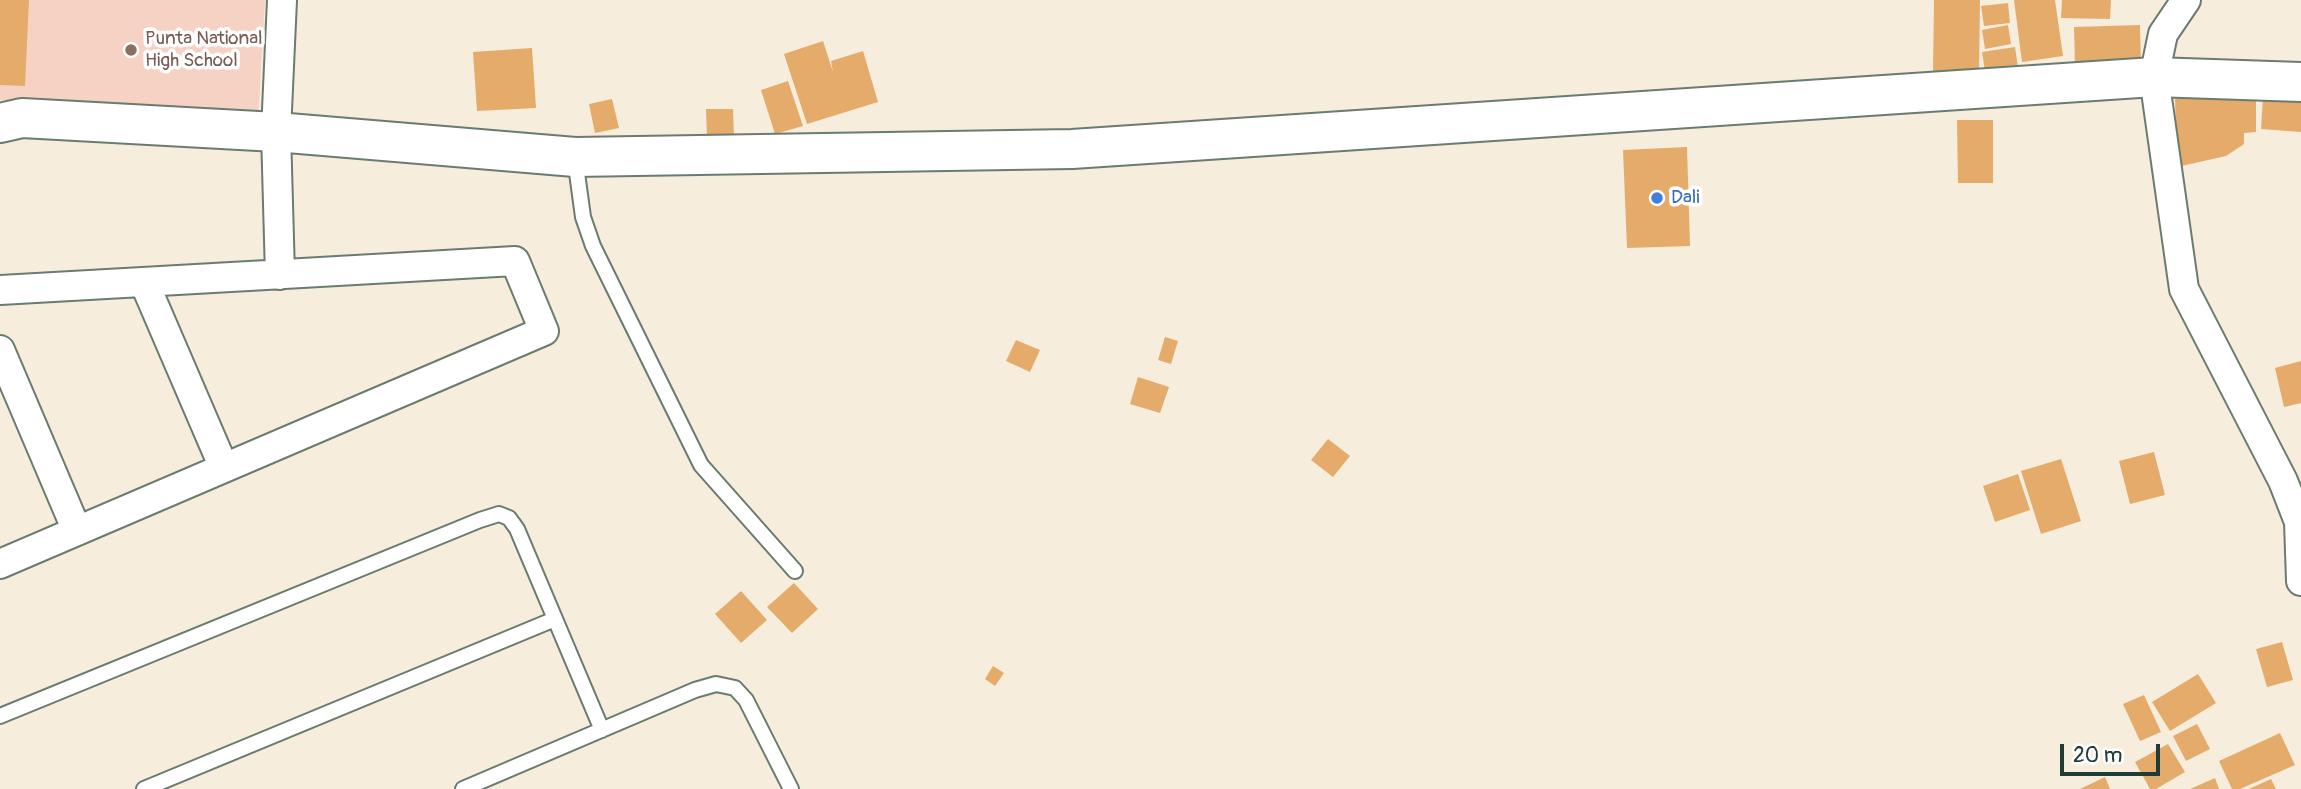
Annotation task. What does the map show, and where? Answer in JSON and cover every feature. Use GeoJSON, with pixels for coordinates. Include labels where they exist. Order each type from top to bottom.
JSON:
{"type":"FeatureCollection","features":[{"type":"Feature","properties":{"kind":"street"},"geometry":{"type":"LineString","coordinates":[[280,275],[276,132],[282,0]]}},
{"type":"Feature","properties":{"kind":"street"},"geometry":{"type":"LineString","coordinates":[[2186,0],[2163,34],[2154,78],[2185,289],[2297,507],[2301,581]]}},
{"type":"Feature","properties":{"kind":"street"},"geometry":{"type":"LineString","coordinates":[[0,123],[22,118],[276,132],[575,157],[1072,149],[2154,78],[2301,82]]}},
{"type":"Feature","properties":{"kind":"street"},"geometry":{"type":"LineString","coordinates":[[0,290],[515,261],[544,331],[0,564]]}},
{"type":"Feature","properties":{"kind":"street"},"geometry":{"type":"LineString","coordinates":[[144,282],[223,468]]}},
{"type":"Feature","properties":{"kind":"street"},"geometry":{"type":"LineString","coordinates":[[0,350],[77,531]]}},
{"type":"Feature","properties":{"kind":"lane"},"geometry":{"type":"LineString","coordinates":[[575,157],[583,217],[593,246],[701,465],[795,571]]}},
{"type":"Feature","properties":{"kind":"lane"},"geometry":{"type":"LineString","coordinates":[[0,716],[499,514],[509,518],[517,529],[602,730]]}},
{"type":"Feature","properties":{"kind":"lane"},"geometry":{"type":"LineString","coordinates":[[144,789],[555,619]]}},
{"type":"Feature","properties":{"kind":"lane"},"geometry":{"type":"LineString","coordinates":[[463,789],[695,690],[716,684],[735,688],[746,700],[786,788]]}},
{"type":"Feature","properties":{"kind":"shaded area","name":"Punta National High School"},"geometry":{"type":"Polygon","coordinates":[[[0,0],[265,0],[258,120],[0,100],[0,0]]]}},
{"type":"Feature","properties":{"kind":"building"},"geometry":{"type":"Polygon","coordinates":[[[0,0],[29,0],[25,86],[0,85],[0,0]]]}},
{"type":"Feature","properties":{"kind":"building"},"geometry":{"type":"Polygon","coordinates":[[[1934,0],[1980,0],[1979,74],[1933,74],[1934,0]]]}},
{"type":"Feature","properties":{"kind":"building"},"geometry":{"type":"Polygon","coordinates":[[[2014,0],[2055,0],[2063,56],[2022,62],[2014,0]]]}},
{"type":"Feature","properties":{"kind":"building"},"geometry":{"type":"Polygon","coordinates":[[[2062,0],[2111,0],[2110,19],[2061,18],[2062,0]]]}},
{"type":"Feature","properties":{"kind":"building"},"geometry":{"type":"Polygon","coordinates":[[[2008,3],[2010,23],[1984,26],[1981,6],[2008,3]]]}},
{"type":"Feature","properties":{"kind":"building"},"geometry":{"type":"Polygon","coordinates":[[[2008,25],[2011,44],[1985,49],[1982,30],[2008,25]]]}},
{"type":"Feature","properties":{"kind":"building"},"geometry":{"type":"Polygon","coordinates":[[[2140,25],[2141,65],[2075,67],[2074,27],[2140,25]]]}},
{"type":"Feature","properties":{"kind":"building"},"geometry":{"type":"Polygon","coordinates":[[[823,41],[833,72],[831,61],[863,51],[878,102],[807,124],[784,54],[823,41]]]}},
{"type":"Feature","properties":{"kind":"building"},"geometry":{"type":"Polygon","coordinates":[[[2015,47],[2019,74],[1986,78],[1982,52],[2015,47]]]}},
{"type":"Feature","properties":{"kind":"building"},"geometry":{"type":"Polygon","coordinates":[[[532,48],[536,108],[477,111],[473,52],[532,48]]]}},
{"type":"Feature","properties":{"kind":"building"},"geometry":{"type":"Polygon","coordinates":[[[788,81],[803,126],[775,134],[761,90],[788,81]]]}},
{"type":"Feature","properties":{"kind":"building"},"geometry":{"type":"Polygon","coordinates":[[[2175,97],[2256,97],[2256,132],[2244,133],[2244,144],[2226,156],[2177,167],[2175,97]]]}},
{"type":"Feature","properties":{"kind":"building"},"geometry":{"type":"Polygon","coordinates":[[[2263,97],[2301,99],[2301,132],[2261,129],[2263,97]]]}},
{"type":"Feature","properties":{"kind":"building"},"geometry":{"type":"Polygon","coordinates":[[[612,99],[619,128],[595,133],[589,104],[612,99]]]}},
{"type":"Feature","properties":{"kind":"building"},"geometry":{"type":"Polygon","coordinates":[[[706,109],[733,109],[734,138],[707,138],[706,109]]]}},
{"type":"Feature","properties":{"kind":"building"},"geometry":{"type":"Polygon","coordinates":[[[1957,120],[1993,120],[1993,183],[1958,183],[1957,120]]]}},
{"type":"Feature","properties":{"kind":"building","name":"Dali"},"geometry":{"type":"Polygon","coordinates":[[[1687,147],[1690,246],[1627,248],[1623,150],[1687,147]]]}},
{"type":"Feature","properties":{"kind":"building"},"geometry":{"type":"Polygon","coordinates":[[[1165,337],[1178,341],[1171,364],[1158,360],[1165,337]]]}},
{"type":"Feature","properties":{"kind":"building"},"geometry":{"type":"Polygon","coordinates":[[[1016,340],[1040,350],[1030,372],[1006,361],[1016,340]]]}},
{"type":"Feature","properties":{"kind":"building"},"geometry":{"type":"Polygon","coordinates":[[[2301,361],[2301,403],[2284,407],[2275,368],[2301,361]]]}},
{"type":"Feature","properties":{"kind":"building"},"geometry":{"type":"Polygon","coordinates":[[[1138,377],[1169,387],[1160,413],[1130,404],[1138,377]]]}},
{"type":"Feature","properties":{"kind":"building"},"geometry":{"type":"Polygon","coordinates":[[[1328,439],[1350,456],[1333,477],[1311,460],[1328,439]]]}},
{"type":"Feature","properties":{"kind":"building"},"geometry":{"type":"Polygon","coordinates":[[[2154,452],[2165,495],[2130,504],[2119,461],[2154,452]]]}},
{"type":"Feature","properties":{"kind":"building"},"geometry":{"type":"Polygon","coordinates":[[[2061,459],[2081,521],[2041,534],[2021,471],[2061,459]]]}},
{"type":"Feature","properties":{"kind":"building"},"geometry":{"type":"Polygon","coordinates":[[[2018,474],[2030,510],[1995,522],[1983,486],[2018,474]]]}},
{"type":"Feature","properties":{"kind":"building"},"geometry":{"type":"Polygon","coordinates":[[[794,583],[818,609],[792,633],[767,607],[794,583]]]}},
{"type":"Feature","properties":{"kind":"building"},"geometry":{"type":"Polygon","coordinates":[[[741,591],[767,620],[741,643],[715,614],[741,591]]]}},
{"type":"Feature","properties":{"kind":"building"},"geometry":{"type":"Polygon","coordinates":[[[2282,642],[2293,680],[2267,687],[2256,649],[2282,642]]]}},
{"type":"Feature","properties":{"kind":"building"},"geometry":{"type":"Polygon","coordinates":[[[993,666],[1004,673],[995,686],[985,679],[993,666]]]}},
{"type":"Feature","properties":{"kind":"building"},"geometry":{"type":"Polygon","coordinates":[[[2198,674],[2216,703],[2170,731],[2152,702],[2198,674]]]}},
{"type":"Feature","properties":{"kind":"building"},"geometry":{"type":"Polygon","coordinates":[[[2144,695],[2161,732],[2140,741],[2123,704],[2144,695]]]}},
{"type":"Feature","properties":{"kind":"building"},"geometry":{"type":"Polygon","coordinates":[[[2197,724],[2210,749],[2186,761],[2173,736],[2197,724]]]}},
{"type":"Feature","properties":{"kind":"building"},"geometry":{"type":"Polygon","coordinates":[[[2280,733],[2295,765],[2240,789],[2232,789],[2219,761],[2280,733]]]}},
{"type":"Feature","properties":{"kind":"building"},"geometry":{"type":"Polygon","coordinates":[[[2168,744],[2185,772],[2156,789],[2150,789],[2135,762],[2168,744]]]}},
{"type":"Feature","properties":{"kind":"building"},"geometry":{"type":"Polygon","coordinates":[[[2105,777],[2110,789],[2080,789],[2105,777]]]}},
{"type":"Feature","properties":{"kind":"building"},"geometry":{"type":"Polygon","coordinates":[[[2215,778],[2219,789],[2190,789],[2215,778]]]}},
{"type":"Feature","properties":{"kind":"building"},"geometry":{"type":"Polygon","coordinates":[[[2271,779],[2276,789],[2249,789],[2271,779]]]}},
{"type":"Feature","properties":{"kind":"place","name":"Punta National High School"},"geometry":{"type":"Point","coordinates":[131,50]}},
{"type":"Feature","properties":{"kind":"place","name":"Dali"},"geometry":{"type":"Point","coordinates":[1657,198]}}]}
